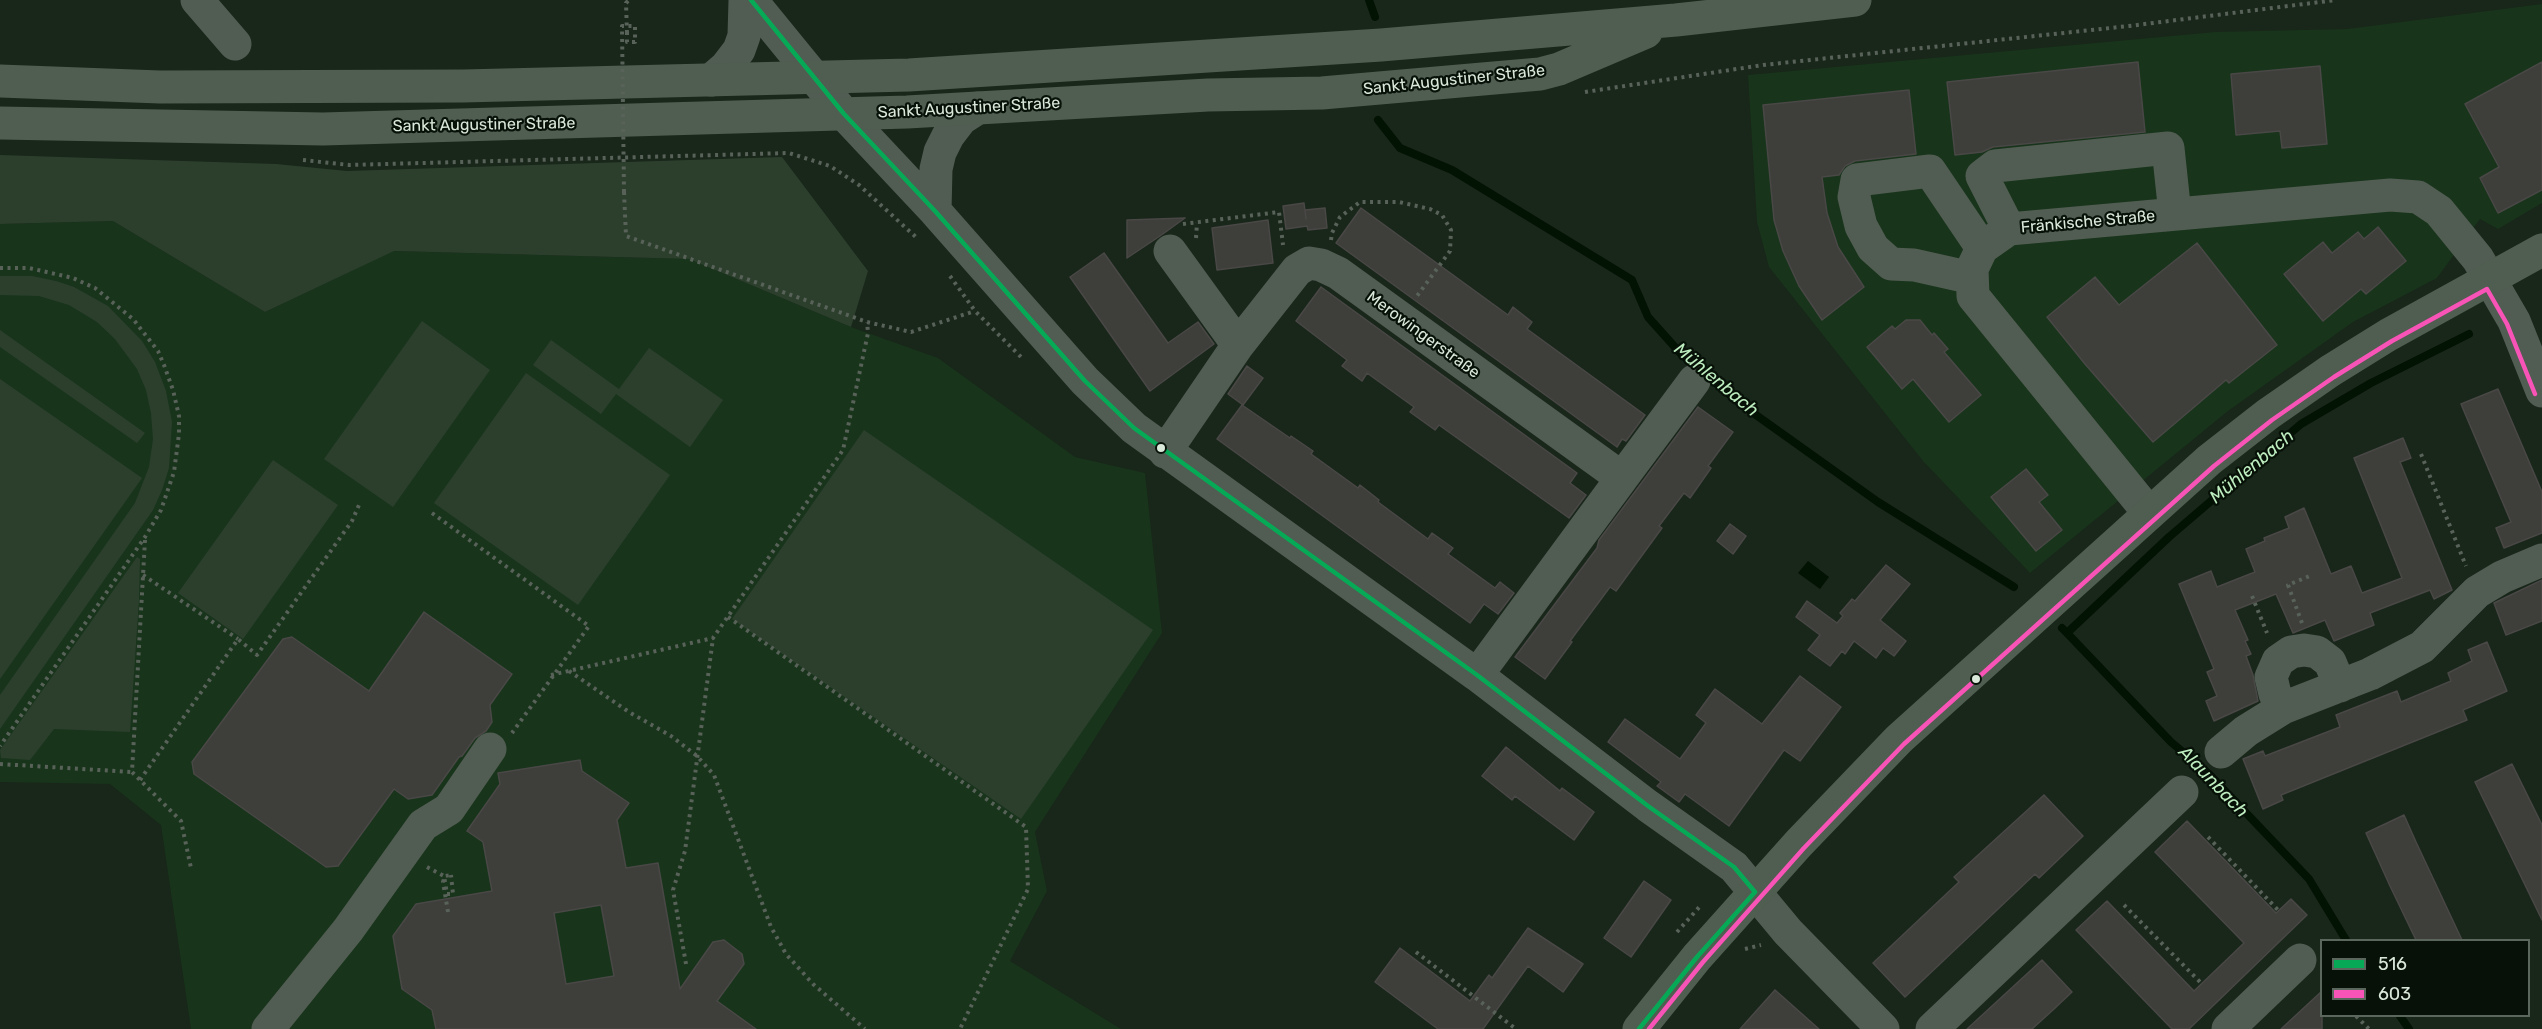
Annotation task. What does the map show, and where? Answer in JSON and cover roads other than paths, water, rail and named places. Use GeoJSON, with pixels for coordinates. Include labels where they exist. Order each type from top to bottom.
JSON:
{"type":"FeatureCollection","features":[{"type":"Feature","properties":{"kind":"main road","name":"Sankt Augustiner Straße"},"geometry":{"type":"LineString","coordinates":[[0,81],[160,87],[475,86],[816,78],[1053,67],[1369,46],[1676,20],[1855,0]]}},
{"type":"Feature","properties":{"kind":"main road","name":"Sankt Augustiner Straße"},"geometry":{"type":"LineString","coordinates":[[0,123],[323,129],[844,114],[1208,95],[1322,93],[1515,78],[1559,69],[1676,20]]}},
{"type":"Feature","properties":{"kind":"main road"},"geometry":{"type":"LineString","coordinates":[[1639,1029],[1697,957],[1755,892],[1899,739],[2209,460],[2268,414],[2330,371],[2388,335],[2542,250]]}},
{"type":"Feature","properties":{"kind":"street"},"geometry":{"type":"LineString","coordinates":[[197,0],[235,44]]}},
{"type":"Feature","properties":{"kind":"street"},"geometry":{"type":"LineString","coordinates":[[711,80],[726,67],[739,50],[744,36],[745,0]]}},
{"type":"Feature","properties":{"kind":"street"},"geometry":{"type":"LineString","coordinates":[[751,0],[844,114],[935,211],[1084,381],[1134,428],[1477,675],[1648,806],[1734,867],[1788,932],[1883,1029]]}},
{"type":"Feature","properties":{"kind":"street"},"geometry":{"type":"LineString","coordinates":[[935,211],[936,169],[940,152],[948,135],[961,119],[978,108]]}},
{"type":"Feature","properties":{"kind":"street"},"geometry":{"type":"LineString","coordinates":[[2009,229],[1982,176],[1995,166],[2168,147],[2175,214]]}},
{"type":"Feature","properties":{"kind":"street","name":"Fränkische Straße"},"geometry":{"type":"LineString","coordinates":[[2149,513],[1973,296],[1977,263],[2009,229],[2390,195],[2418,197],[2439,211],[2478,259],[2514,321],[2542,390]]}},
{"type":"Feature","properties":{"kind":"street"},"geometry":{"type":"LineString","coordinates":[[1165,452],[1238,345],[1176,238]]}},
{"type":"Feature","properties":{"kind":"street","name":"Merowingerstraße"},"geometry":{"type":"LineString","coordinates":[[1238,345],[1287,283],[1304,266],[1316,263],[1338,273],[1622,478]]}},
{"type":"Feature","properties":{"kind":"street"},"geometry":{"type":"LineString","coordinates":[[1477,675],[1694,381]]}},
{"type":"Feature","properties":{"kind":"street"},"geometry":{"type":"LineString","coordinates":[[2221,752],[2246,731],[2283,708],[2370,674],[2421,647],[2477,592],[2502,577],[2542,560]]}},
{"type":"Feature","properties":{"kind":"street"},"geometry":{"type":"LineString","coordinates":[[2283,708],[2275,694],[2271,677],[2278,661],[2291,652],[2313,651],[2330,662],[2340,686]]}},
{"type":"Feature","properties":{"kind":"street"},"geometry":{"type":"LineString","coordinates":[[268,1029],[348,930],[423,825],[449,809],[490,749]]}},
{"type":"Feature","properties":{"kind":"street"},"geometry":{"type":"LineString","coordinates":[[1932,1029],[2182,792]]}},
{"type":"Feature","properties":{"kind":"street"},"geometry":{"type":"LineString","coordinates":[[2228,1029],[2300,960]]}},
{"type":"Feature","properties":{"kind":"waterway","name":"Mühlenbach"},"geometry":{"type":"LineString","coordinates":[[1369,0],[1375,17]]}},
{"type":"Feature","properties":{"kind":"waterway","name":"Mühlenbach"},"geometry":{"type":"LineString","coordinates":[[1378,120],[1400,148],[1452,170],[1632,280],[1648,317],[1682,355],[1742,405],[1878,502],[2014,587]]}},
{"type":"Feature","properties":{"kind":"waterway","name":"Mühlenbach"},"geometry":{"type":"LineString","coordinates":[[2062,628],[2067,633],[2169,537],[2301,424],[2371,383],[2469,334]]}},
{"type":"Feature","properties":{"kind":"waterway","name":"Alaunbach"},"geometry":{"type":"LineString","coordinates":[[2067,633],[2171,742],[2209,774],[2309,879],[2345,939]]}},
{"type":"Feature","properties":{"kind":"waterway","name":"Alaunbach"},"geometry":{"type":"LineString","coordinates":[[2401,1017],[2409,1029]]}}]}
